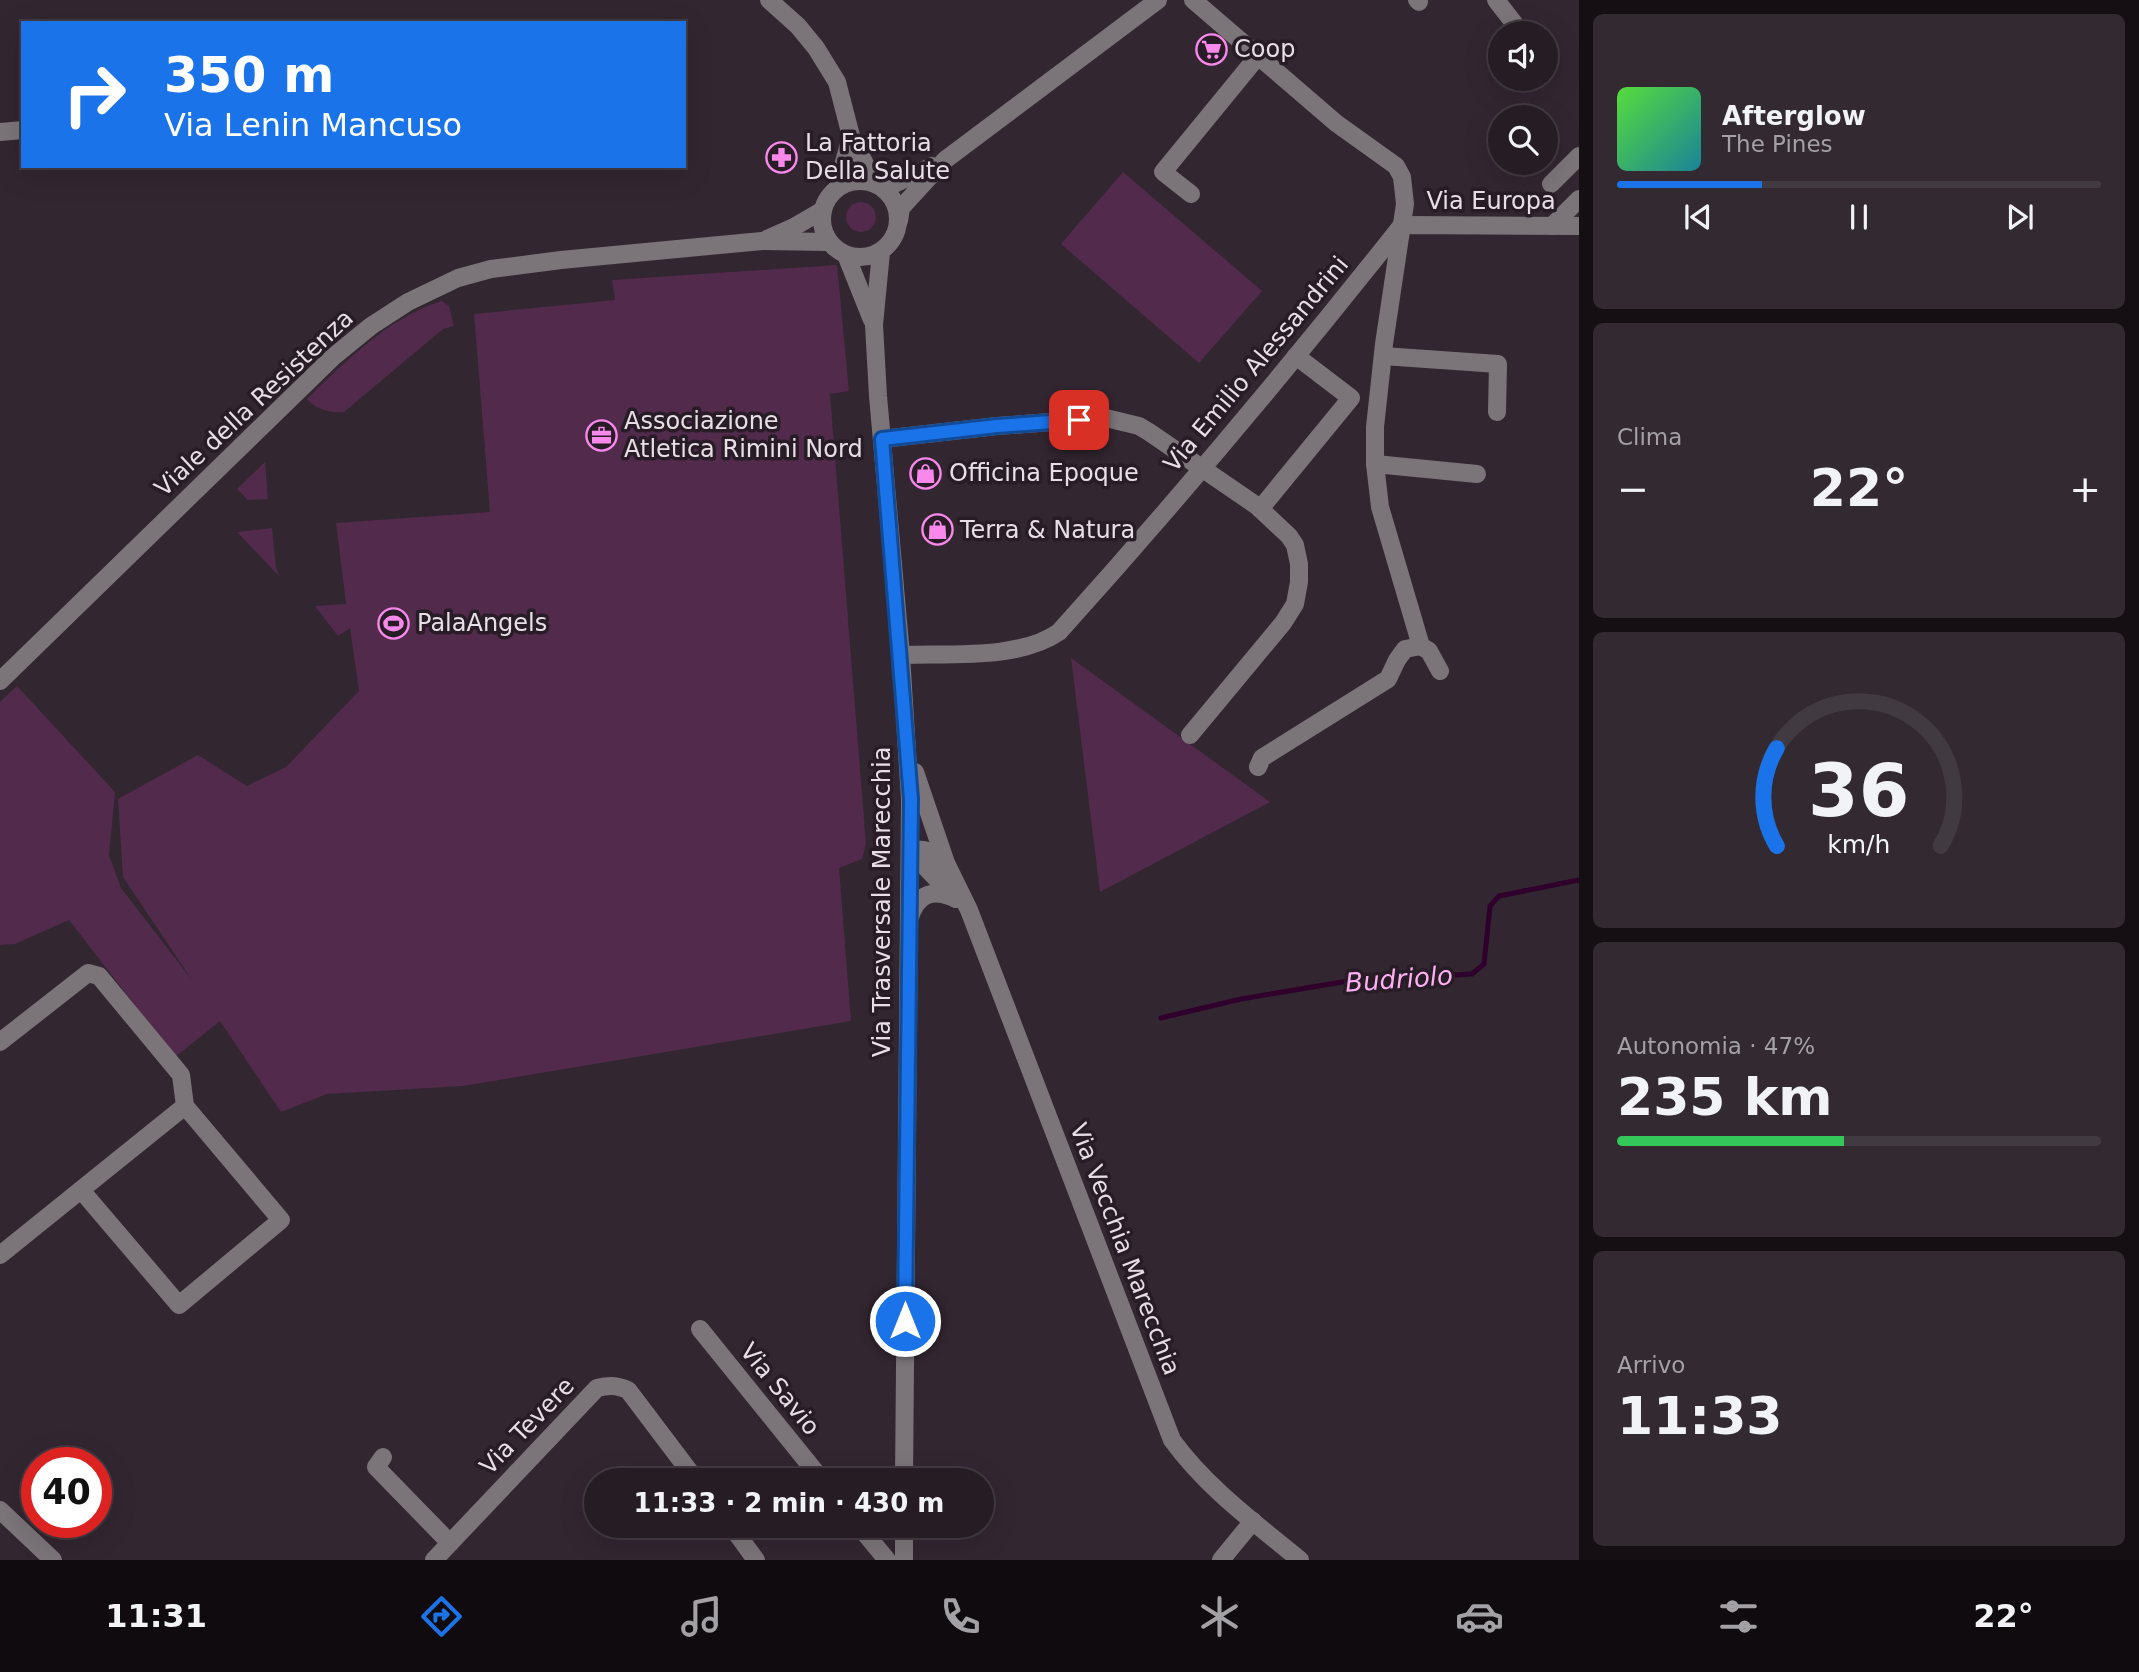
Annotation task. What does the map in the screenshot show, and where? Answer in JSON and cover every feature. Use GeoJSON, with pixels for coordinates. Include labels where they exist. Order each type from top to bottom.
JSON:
{"type":"FeatureCollection","features":[{"type":"Feature","properties":{"kind":"street"},"geometry":{"type":"LineString","coordinates":[[769,0],[816,48],[837,82],[851,136],[880,187],[892,198],[899,221]]}},
{"type":"Feature","properties":{"kind":"street"},"geometry":{"type":"LineString","coordinates":[[945,160],[880,187],[853,181],[842,185],[833,192],[823,210],[822,221],[830,243],[846,255],[858,258],[881,252],[896,233],[901,208],[945,160],[1158,0]]}},
{"type":"Feature","properties":{"kind":"street"},"geometry":{"type":"LineString","coordinates":[[1193,0],[1336,123],[1395,166],[1402,177],[1405,188],[1402,225],[1383,356],[1375,464],[1380,507],[1421,646],[1429,651],[1440,671]]}},
{"type":"Feature","properties":{"kind":"street"},"geometry":{"type":"LineString","coordinates":[[1496,0],[1512,21]]}},
{"type":"Feature","properties":{"kind":"street"},"geometry":{"type":"LineString","coordinates":[[1191,194],[1164,172],[1258,56]]}},
{"type":"Feature","properties":{"kind":"street"},"geometry":{"type":"LineString","coordinates":[[0,132],[21,130]]}},
{"type":"Feature","properties":{"kind":"street"},"geometry":{"type":"LineString","coordinates":[[842,185],[844,162],[851,136]]}},
{"type":"Feature","properties":{"kind":"street"},"geometry":{"type":"LineString","coordinates":[[1551,184],[1579,156]]}},
{"type":"Feature","properties":{"kind":"street"},"geometry":{"type":"LineString","coordinates":[[1552,226],[1579,199]]}},
{"type":"Feature","properties":{"kind":"street","name":"Viale della Resistenza"},"geometry":{"type":"LineString","coordinates":[[762,241],[823,210]]}},
{"type":"Feature","properties":{"kind":"street","name":"Via Europa"},"geometry":{"type":"LineString","coordinates":[[1402,225],[1579,226]]}},
{"type":"Feature","properties":{"kind":"street","name":"Via Emilio Alessandrini"},"geometry":{"type":"LineString","coordinates":[[901,655],[997,651],[1025,647],[1059,632],[1203,468],[1402,225]]}},
{"type":"Feature","properties":{"kind":"street","name":"Viale della Resistenza"},"geometry":{"type":"LineString","coordinates":[[0,681],[333,357],[371,326],[408,302],[458,278],[491,269],[762,241],[830,243]]}},
{"type":"Feature","properties":{"kind":"street","name":"Via Trasversale Marecchia"},"geometry":{"type":"LineString","coordinates":[[881,252],[874,325],[908,751],[911,850],[904,1468]]}},
{"type":"Feature","properties":{"kind":"street","name":"Via Trasversale Marecchia"},"geometry":{"type":"LineString","coordinates":[[846,255],[874,325]]}},
{"type":"Feature","properties":{"kind":"street"},"geometry":{"type":"LineString","coordinates":[[1260,509],[1351,398],[1296,356]]}},
{"type":"Feature","properties":{"kind":"street"},"geometry":{"type":"LineString","coordinates":[[1383,356],[1498,364],[1497,412]]}},
{"type":"Feature","properties":{"kind":"street"},"geometry":{"type":"LineString","coordinates":[[882,439],[997,426],[1106,418],[1139,426],[1260,509],[1289,536],[1295,545],[1299,564],[1295,604],[1283,623],[1190,735]]}},
{"type":"Feature","properties":{"kind":"street"},"geometry":{"type":"LineString","coordinates":[[1375,464],[1477,474]]}},
{"type":"Feature","properties":{"kind":"street"},"geometry":{"type":"LineString","coordinates":[[1258,767],[1262,758],[1388,679],[1405,649],[1421,646]]}},
{"type":"Feature","properties":{"kind":"street","name":"Via Vecchia Marecchia"},"geometry":{"type":"LineString","coordinates":[[908,751],[962,905],[1172,1440],[1191,1466],[1300,1560]]}},
{"type":"Feature","properties":{"kind":"street"},"geometry":{"type":"LineString","coordinates":[[911,850],[923,849],[938,854],[946,863]]}},
{"type":"Feature","properties":{"kind":"street","name":"Via Vecchia Marecchia"},"geometry":{"type":"LineString","coordinates":[[911,850],[921,864],[943,883],[962,905]]}},
{"type":"Feature","properties":{"kind":"street"},"geometry":{"type":"LineString","coordinates":[[910,917],[914,905],[932,893],[942,892],[962,905]]}},
{"type":"Feature","properties":{"kind":"street"},"geometry":{"type":"LineString","coordinates":[[0,1042],[88,973],[99,976],[181,1075],[185,1101],[281,1220],[179,1305],[81,1190]]}},
{"type":"Feature","properties":{"kind":"street"},"geometry":{"type":"LineString","coordinates":[[0,1255],[185,1101]]}},
{"type":"Feature","properties":{"kind":"street","name":"Via Savio"},"geometry":{"type":"LineString","coordinates":[[700,1329],[812,1468]]}},
{"type":"Feature","properties":{"kind":"street","name":"Via Tevere"},"geometry":{"type":"LineString","coordinates":[[434,1560],[597,1388],[617,1385],[628,1390],[687,1468]]}},
{"type":"Feature","properties":{"kind":"street"},"geometry":{"type":"LineString","coordinates":[[380,1462],[450,1543]]}},
{"type":"Feature","properties":{"kind":"street"},"geometry":{"type":"LineString","coordinates":[[0,1510],[53,1560]]}},
{"type":"Feature","properties":{"kind":"street"},"geometry":{"type":"LineString","coordinates":[[1221,1560],[1253,1521]]}},
{"type":"Feature","properties":{"kind":"street"},"geometry":{"type":"LineString","coordinates":[[740,1538],[756,1560]]}},
{"type":"Feature","properties":{"kind":"street"},"geometry":{"type":"LineString","coordinates":[[869,1538],[887,1560]]}},
{"type":"Feature","properties":{"kind":"street"},"geometry":{"type":"LineString","coordinates":[[904,1538],[904,1560]]}},
{"type":"Feature","properties":{"kind":"shaded area"},"geometry":{"type":"Polygon","coordinates":[[[1123,172],[1262,291],[1199,363],[1061,244],[1123,172]]]}},
{"type":"Feature","properties":{"kind":"shaded area"},"geometry":{"type":"Polygon","coordinates":[[[861,202],[872,206],[876,217],[872,228],[861,232],[850,228],[846,217],[850,206],[861,202]]]}},
{"type":"Feature","properties":{"kind":"shaded area"},"geometry":{"type":"Polygon","coordinates":[[[837,265],[849,391],[830,394],[866,844],[862,859],[839,868],[851,1021],[463,1086],[327,1094],[281,1112],[220,1021],[175,1057],[69,920],[15,944],[0,945],[0,702],[17,686],[115,792],[109,855],[121,888],[192,980],[123,877],[118,799],[198,755],[247,786],[286,767],[359,691],[350,628],[338,636],[315,606],[346,604],[336,523],[490,512],[474,314],[615,300],[612,280],[837,265]]]}},
{"type":"Feature","properties":{"kind":"shaded area"},"geometry":{"type":"Polygon","coordinates":[[[442,301],[449,306],[454,326],[443,329],[344,412],[324,410],[307,399],[352,356],[386,329],[423,308],[442,301]]]}},
{"type":"Feature","properties":{"kind":"shaded area"},"geometry":{"type":"Polygon","coordinates":[[[265,462],[268,499],[248,500],[237,489],[265,462]]]}},
{"type":"Feature","properties":{"kind":"shaded area"},"geometry":{"type":"Polygon","coordinates":[[[272,528],[276,568],[280,577],[237,532],[272,528]]]}},
{"type":"Feature","properties":{"kind":"shaded area"},"geometry":{"type":"Polygon","coordinates":[[[1071,658],[1270,802],[1100,892],[1071,658]]]}},
{"type":"Feature","properties":{"kind":"waterway","name":"Budriolo"},"geometry":{"type":"LineString","coordinates":[[1161,1018],[1241,999],[1348,981],[1472,974],[1484,964],[1490,906],[1499,896],[1579,880]]}},
{"type":"Feature","properties":{"kind":"place","name":"Coop"},"geometry":{"type":"Point","coordinates":[1211,49]}},
{"type":"Feature","properties":{"kind":"place","name":"La Fattoria Della Salute"},"geometry":{"type":"Point","coordinates":[782,157]}},
{"type":"Feature","properties":{"kind":"place","name":"Associazione Atletica Rimini Nord"},"geometry":{"type":"Point","coordinates":[601,435]}},
{"type":"Feature","properties":{"kind":"place","name":"Officina Epoque"},"geometry":{"type":"Point","coordinates":[926,473]}},
{"type":"Feature","properties":{"kind":"place","name":"Terra & Natura"},"geometry":{"type":"Point","coordinates":[937,530]}},
{"type":"Feature","properties":{"kind":"place","name":"PalaAngels"},"geometry":{"type":"Point","coordinates":[394,623]}},
{"type":"Feature","properties":{"kind":"route"},"geometry":{"type":"LineString","coordinates":[[905,1321],[911,799],[882,439],[1079,420]]}}]}
